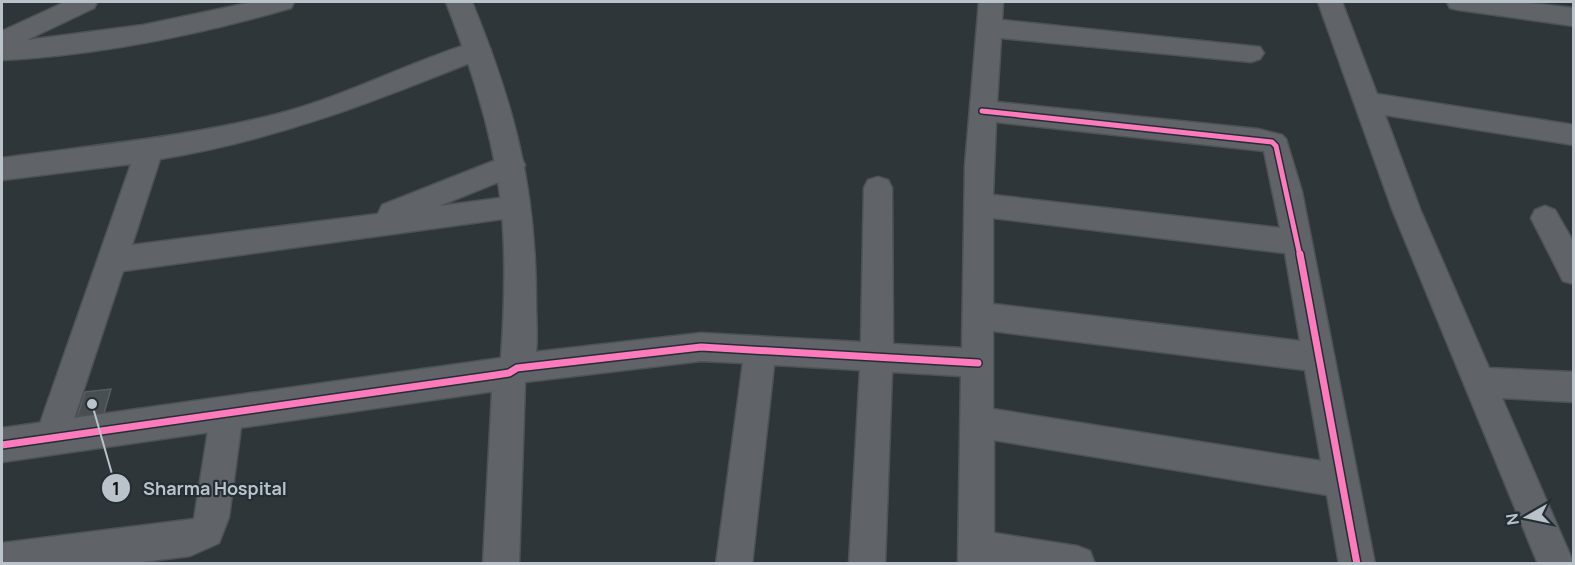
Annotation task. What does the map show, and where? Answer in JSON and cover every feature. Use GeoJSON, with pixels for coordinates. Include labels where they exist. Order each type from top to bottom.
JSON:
{"type":"FeatureCollection","features":[{"type":"Feature","properties":{"kind":"street"},"geometry":{"type":"LineString","coordinates":[[2,40],[50,8],[85,2]]}},
{"type":"Feature","properties":{"kind":"street"},"geometry":{"type":"LineString","coordinates":[[2,51],[78,44],[176,29],[253,5],[282,2]]}},
{"type":"Feature","properties":{"kind":"street"},"geometry":{"type":"LineString","coordinates":[[459,2],[478,50],[511,165],[519,261],[501,564]]}},
{"type":"Feature","properties":{"kind":"street"},"geometry":{"type":"LineString","coordinates":[[1330,2],[1406,209],[1556,564]]}},
{"type":"Feature","properties":{"kind":"street"},"geometry":{"type":"LineString","coordinates":[[1459,2],[1574,17]]}},
{"type":"Feature","properties":{"kind":"street"},"geometry":{"type":"LineString","coordinates":[[50,8],[78,44]]}},
{"type":"Feature","properties":{"kind":"street"},"geometry":{"type":"LineString","coordinates":[[1077,564],[976,556],[978,205],[982,111],[990,15],[1251,53]]}},
{"type":"Feature","properties":{"kind":"street"},"geometry":{"type":"LineString","coordinates":[[2,170],[149,151],[284,123],[478,50]]}},
{"type":"Feature","properties":{"kind":"street"},"geometry":{"type":"LineString","coordinates":[[1365,102],[1574,135]]}},
{"type":"Feature","properties":{"kind":"street"},"geometry":{"type":"LineString","coordinates":[[982,111],[1272,142],[1280,155],[1339,480],[1357,564]]}},
{"type":"Feature","properties":{"kind":"street"},"geometry":{"type":"LineString","coordinates":[[52,438],[149,151]]}},
{"type":"Feature","properties":{"kind":"street"},"geometry":{"type":"LineString","coordinates":[[350,230],[511,165]]}},
{"type":"Feature","properties":{"kind":"street"},"geometry":{"type":"LineString","coordinates":[[867,564],[877,357],[878,188]]}},
{"type":"Feature","properties":{"kind":"street"},"geometry":{"type":"LineString","coordinates":[[978,205],[1296,242]]}},
{"type":"Feature","properties":{"kind":"street"},"geometry":{"type":"LineString","coordinates":[[112,260],[515,208]]}},
{"type":"Feature","properties":{"kind":"street"},"geometry":{"type":"LineString","coordinates":[[1545,218],[1574,272]]}},
{"type":"Feature","properties":{"kind":"street"},"geometry":{"type":"LineString","coordinates":[[976,315],[1316,357]]}},
{"type":"Feature","properties":{"kind":"street"},"geometry":{"type":"LineString","coordinates":[[2,445],[513,370],[701,347],[978,363]]}},
{"type":"Feature","properties":{"kind":"street"},"geometry":{"type":"LineString","coordinates":[[734,564],[760,351]]}},
{"type":"Feature","properties":{"kind":"street"},"geometry":{"type":"LineString","coordinates":[[1478,382],[1574,387]]}},
{"type":"Feature","properties":{"kind":"street"},"geometry":{"type":"LineString","coordinates":[[2,561],[68,558],[190,538],[207,531],[212,517],[227,412]]}},
{"type":"Feature","properties":{"kind":"street"},"geometry":{"type":"LineString","coordinates":[[978,423],[1339,480]]}},
{"type":"Feature","properties":{"kind":"building"},"geometry":{"type":"Polygon","coordinates":[[[111,389],[100,427],[73,430],[85,392],[111,389]]]}},
{"type":"Feature","properties":{"kind":"cycle path"},"geometry":{"type":"LineString","coordinates":[[982,111],[1258,139],[1272,142],[1276,146],[1288,192],[1357,564]]}},
{"type":"Feature","properties":{"kind":"cycle path"},"geometry":{"type":"LineString","coordinates":[[2,445],[496,375],[509,373],[517,368],[701,347],[978,363]]}},
{"type":"Feature","properties":{"kind":"place","name":"Sharma Hospital"},"geometry":{"type":"Point","coordinates":[92,404]}}]}
